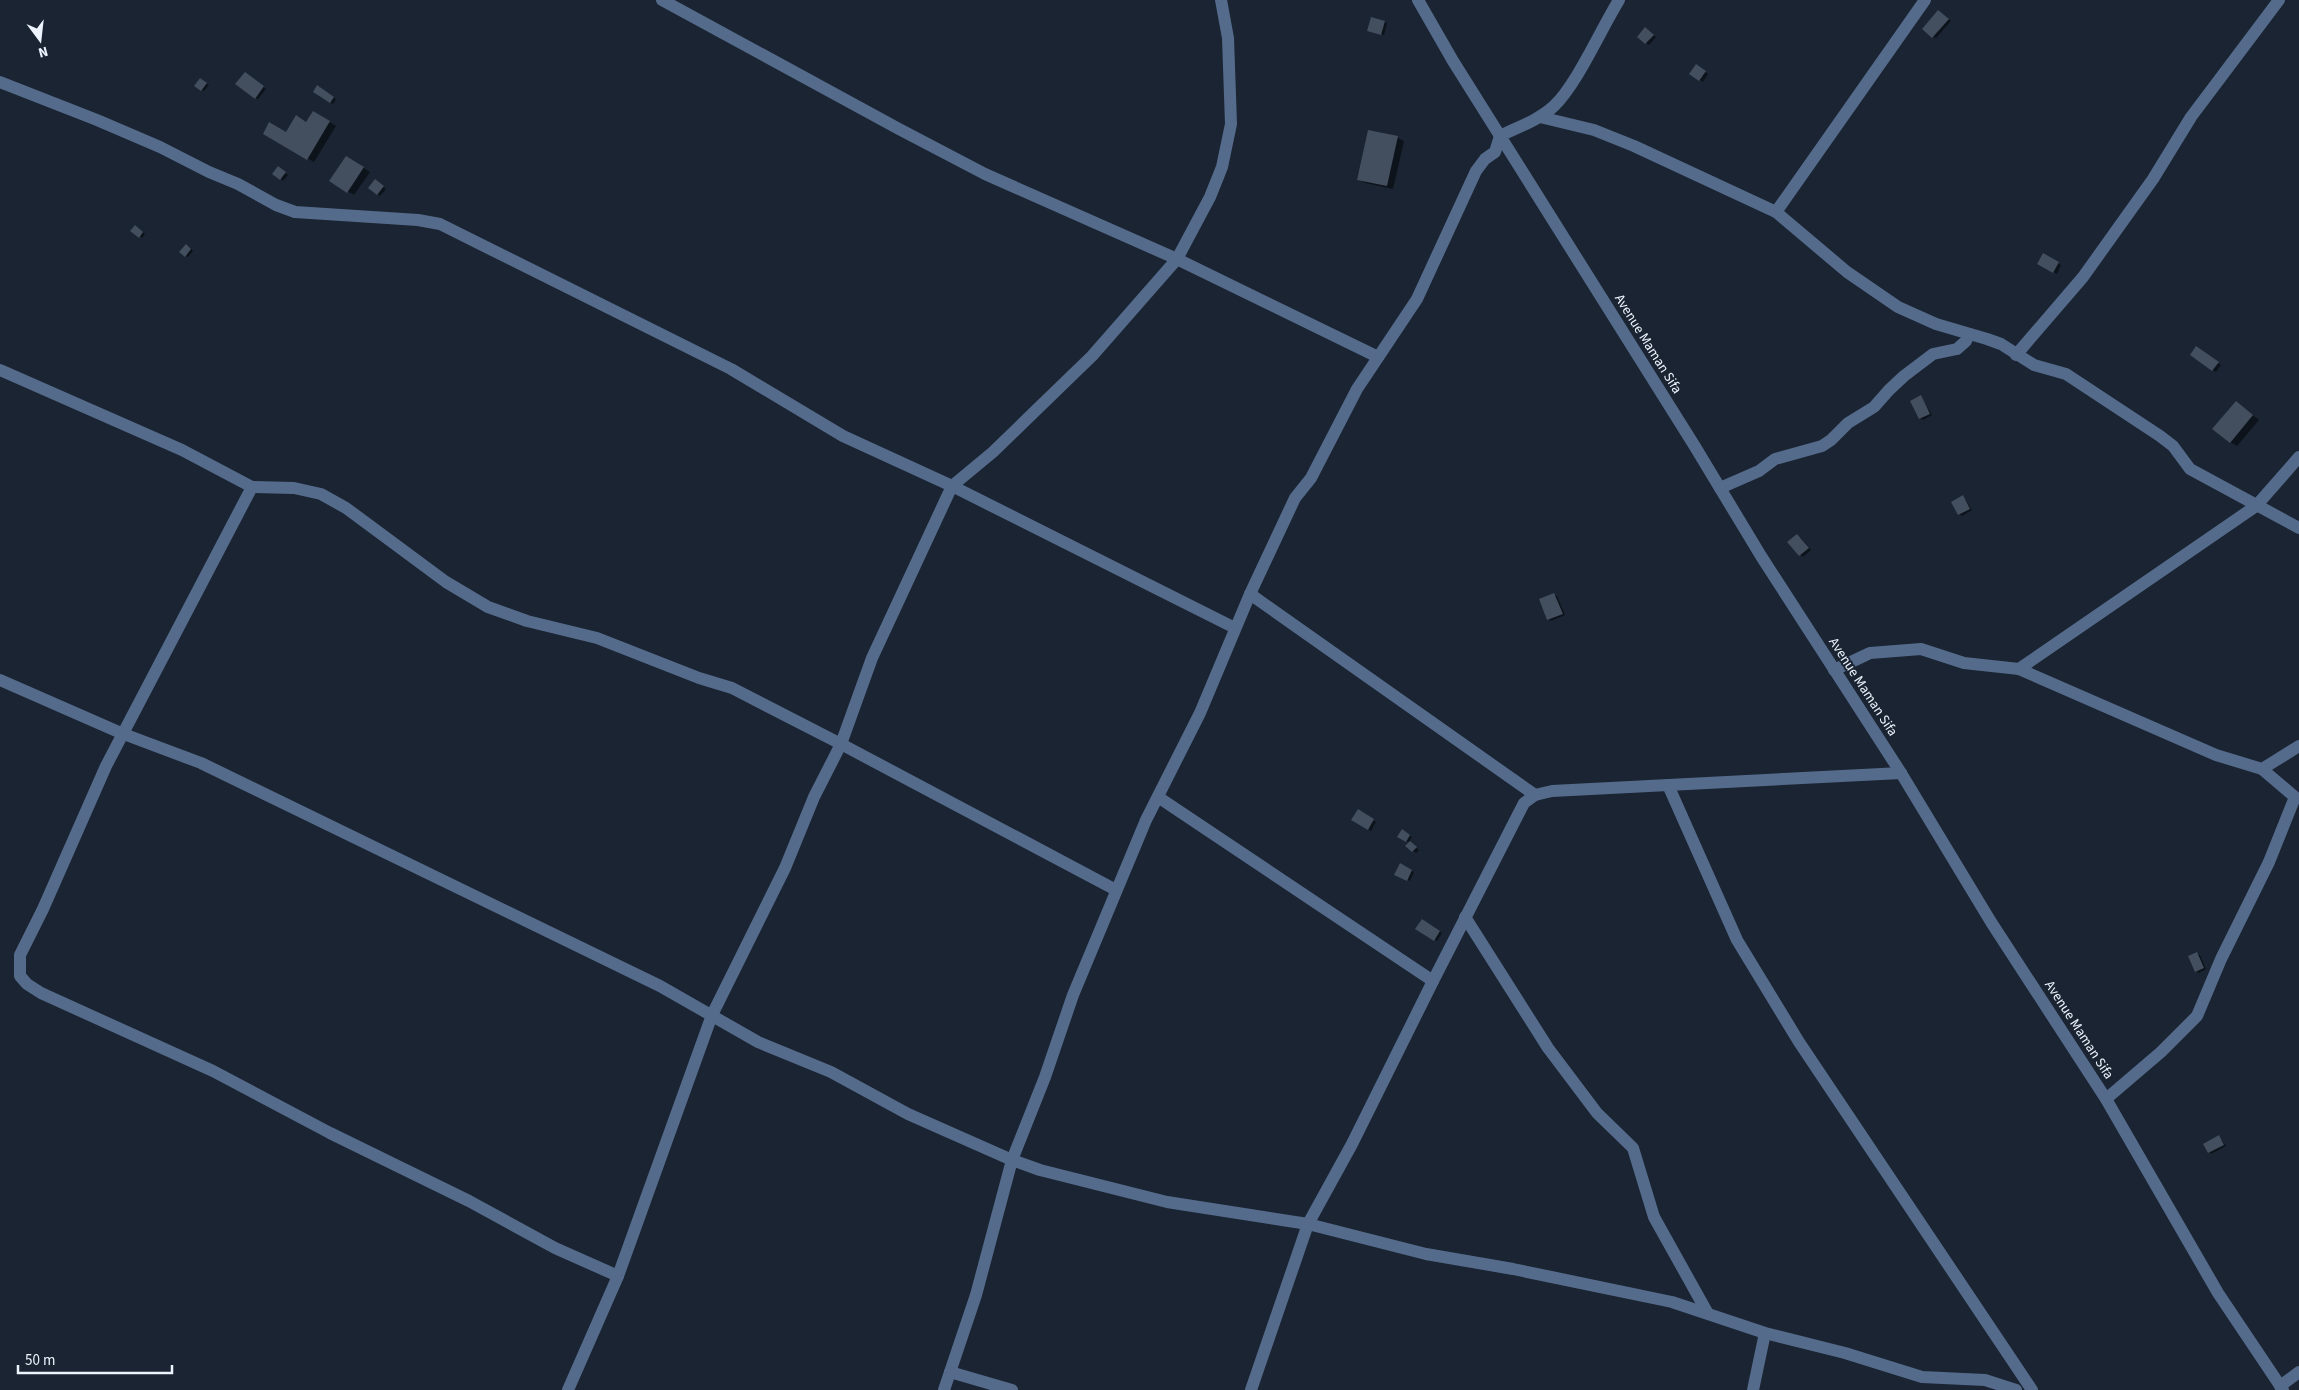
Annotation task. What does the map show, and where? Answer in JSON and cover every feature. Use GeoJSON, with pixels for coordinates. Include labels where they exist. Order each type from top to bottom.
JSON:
{"type":"FeatureCollection","features":[{"type":"Feature","properties":{"kind":"street"},"geometry":{"type":"LineString","coordinates":[[662,0],[985,174],[1177,259],[1378,357]]}},
{"type":"Feature","properties":{"kind":"street"},"geometry":{"type":"LineString","coordinates":[[568,1390],[618,1276],[712,1015],[785,868],[814,797],[841,744],[872,658],[952,486],[993,452],[1066,383],[1177,259],[1210,196],[1222,167],[1231,124],[1228,38],[1221,0]]}},
{"type":"Feature","properties":{"kind":"street","name":"Avenue Maman Sifa"},"geometry":{"type":"LineString","coordinates":[[1418,0],[1500,136],[1761,556],[1901,773],[1991,922],[2106,1099],[2196,1258],[2281,1388]]}},
{"type":"Feature","properties":{"kind":"street"},"geometry":{"type":"LineString","coordinates":[[944,1390],[976,1295],[1012,1160],[1045,1077],[1073,995],[1116,890],[1158,797],[1200,713],[1250,594],[1295,498],[1311,478],[1357,389],[1417,299],[1476,171],[1485,159],[1496,152],[1500,136],[1540,117],[1555,105],[1576,76],[1619,0]]}},
{"type":"Feature","properties":{"kind":"street"},"geometry":{"type":"LineString","coordinates":[[1776,212],[1925,0]]}},
{"type":"Feature","properties":{"kind":"street"},"geometry":{"type":"LineString","coordinates":[[2016,354],[2083,278],[2153,179],[2191,117],[2279,0]]}},
{"type":"Feature","properties":{"kind":"street"},"geometry":{"type":"LineString","coordinates":[[0,82],[71,109],[151,143],[208,172],[238,184],[276,205],[295,212],[418,220],[440,224],[731,370],[843,436],[952,486],[1235,628]]}},
{"type":"Feature","properties":{"kind":"street"},"geometry":{"type":"LineString","coordinates":[[1540,117],[1594,130],[1634,146],[1776,212],[1847,272],[1898,307],[1936,324],[1994,342],[2034,365],[2066,374],[2160,436],[2173,446],[2190,469],[2299,528]]}},
{"type":"Feature","properties":{"kind":"street"},"geometry":{"type":"LineString","coordinates":[[1720,488],[1759,471],[1775,459],[1806,451],[1832,440],[1848,423],[1874,407],[1888,390],[1904,376],[1933,354],[1957,349],[1966,341],[1970,334]]}},
{"type":"Feature","properties":{"kind":"street"},"geometry":{"type":"LineString","coordinates":[[0,370],[182,450],[252,488],[294,488],[321,494],[346,508],[446,582],[488,607],[527,621],[597,638],[699,678],[732,688],[1116,890]]}},
{"type":"Feature","properties":{"kind":"street"},"geometry":{"type":"LineString","coordinates":[[2019,669],[2256,506],[2299,457]]}},
{"type":"Feature","properties":{"kind":"street"},"geometry":{"type":"LineString","coordinates":[[252,488],[121,733],[43,909],[20,955],[20,976],[27,984],[59,1002],[213,1071],[330,1133],[468,1201],[555,1248],[618,1276]]}},
{"type":"Feature","properties":{"kind":"street"},"geometry":{"type":"LineString","coordinates":[[1250,594],[1535,795]]}},
{"type":"Feature","properties":{"kind":"street"},"geometry":{"type":"LineString","coordinates":[[1834,670],[1870,653],[1921,649],[1964,663],[2019,669],[2216,755],[2262,769],[2297,799],[2269,862],[2221,958],[2197,1016],[2161,1052],[2106,1099]]}},
{"type":"Feature","properties":{"kind":"street"},"geometry":{"type":"LineString","coordinates":[[0,680],[121,733],[218,771],[660,986],[758,1042],[831,1072],[908,1114],[1012,1160],[1040,1170],[1167,1202],[1308,1224],[1426,1254],[1513,1269],[1672,1302],[1707,1312],[1765,1333],[1845,1353],[1922,1377],[1985,1380],[2016,1390]]}},
{"type":"Feature","properties":{"kind":"street"},"geometry":{"type":"LineString","coordinates":[[2262,769],[2299,746]]}},
{"type":"Feature","properties":{"kind":"street"},"geometry":{"type":"LineString","coordinates":[[1251,1390],[1308,1224],[1352,1144],[1524,803],[1535,795],[1552,791],[1901,773]]}},
{"type":"Feature","properties":{"kind":"street"},"geometry":{"type":"LineString","coordinates":[[1668,785],[1737,940],[1799,1042],[2032,1390]]}},
{"type":"Feature","properties":{"kind":"street"},"geometry":{"type":"LineString","coordinates":[[1158,797],[1433,981]]}},
{"type":"Feature","properties":{"kind":"street"},"geometry":{"type":"LineString","coordinates":[[1465,917],[1548,1048],[1597,1113],[1633,1148],[1654,1217],[1707,1312]]}},
{"type":"Feature","properties":{"kind":"street"},"geometry":{"type":"LineString","coordinates":[[1753,1390],[1765,1333]]}},
{"type":"Feature","properties":{"kind":"street"},"geometry":{"type":"LineString","coordinates":[[950,1372],[1012,1390]]}},
{"type":"Feature","properties":{"kind":"street"},"geometry":{"type":"LineString","coordinates":[[2281,1388],[2299,1372]]}},
{"type":"Feature","properties":{"kind":"building"},"geometry":{"type":"Polygon","coordinates":[[[1938,10],[1949,19],[1932,38],[1922,29],[1938,10]]]}},
{"type":"Feature","properties":{"kind":"building"},"geometry":{"type":"Polygon","coordinates":[[[1371,17],[1385,21],[1381,35],[1367,31],[1371,17]]]}},
{"type":"Feature","properties":{"kind":"building"},"geometry":{"type":"Polygon","coordinates":[[[1645,27],[1654,35],[1645,44],[1637,37],[1645,27]]]}},
{"type":"Feature","properties":{"kind":"building"},"geometry":{"type":"Polygon","coordinates":[[[1696,64],[1706,71],[1699,81],[1689,74],[1696,64]]]}},
{"type":"Feature","properties":{"kind":"building"},"geometry":{"type":"Polygon","coordinates":[[[245,72],[264,86],[255,99],[235,84],[245,72]]]}},
{"type":"Feature","properties":{"kind":"building"},"geometry":{"type":"Polygon","coordinates":[[[200,78],[207,83],[201,91],[194,86],[200,78]]]}},
{"type":"Feature","properties":{"kind":"building"},"geometry":{"type":"Polygon","coordinates":[[[317,85],[334,97],[330,103],[313,92],[317,85]]]}},
{"type":"Feature","properties":{"kind":"building"},"geometry":{"type":"Polygon","coordinates":[[[313,111],[330,121],[307,160],[263,134],[269,122],[286,132],[296,115],[306,122],[313,111]]]}},
{"type":"Feature","properties":{"kind":"building"},"geometry":{"type":"Polygon","coordinates":[[[1368,130],[1398,136],[1387,186],[1357,180],[1368,130]]]}},
{"type":"Feature","properties":{"kind":"building"},"geometry":{"type":"Polygon","coordinates":[[[346,156],[364,167],[347,193],[329,181],[346,156]]]}},
{"type":"Feature","properties":{"kind":"building"},"geometry":{"type":"Polygon","coordinates":[[[278,166],[286,172],[280,180],[272,174],[278,166]]]}},
{"type":"Feature","properties":{"kind":"building"},"geometry":{"type":"Polygon","coordinates":[[[375,179],[384,186],[377,195],[368,188],[375,179]]]}},
{"type":"Feature","properties":{"kind":"building"},"geometry":{"type":"Polygon","coordinates":[[[135,225],[143,232],[139,238],[130,231],[135,225]]]}},
{"type":"Feature","properties":{"kind":"building"},"geometry":{"type":"Polygon","coordinates":[[[186,244],[191,249],[185,257],[179,252],[186,244]]]}},
{"type":"Feature","properties":{"kind":"building"},"geometry":{"type":"Polygon","coordinates":[[[2043,253],[2059,262],[2053,273],[2037,264],[2043,253]]]}},
{"type":"Feature","properties":{"kind":"building"},"geometry":{"type":"Polygon","coordinates":[[[2196,346],[2219,362],[2212,371],[2190,355],[2196,346]]]}},
{"type":"Feature","properties":{"kind":"building"},"geometry":{"type":"Polygon","coordinates":[[[1921,395],[1930,414],[1919,419],[1910,401],[1921,395]]]}},
{"type":"Feature","properties":{"kind":"building"},"geometry":{"type":"Polygon","coordinates":[[[2236,401],[2253,415],[2230,443],[2212,429],[2236,401]]]}},
{"type":"Feature","properties":{"kind":"building"},"geometry":{"type":"Polygon","coordinates":[[[1963,495],[1970,509],[1958,515],[1951,502],[1963,495]]]}},
{"type":"Feature","properties":{"kind":"building"},"geometry":{"type":"Polygon","coordinates":[[[1797,534],[1809,548],[1799,556],[1787,542],[1797,534]]]}},
{"type":"Feature","properties":{"kind":"building"},"geometry":{"type":"Polygon","coordinates":[[[1554,593],[1563,614],[1547,620],[1539,599],[1554,593]]]}},
{"type":"Feature","properties":{"kind":"building"},"geometry":{"type":"Polygon","coordinates":[[[1358,809],[1374,819],[1368,830],[1351,820],[1358,809]]]}},
{"type":"Feature","properties":{"kind":"building"},"geometry":{"type":"Polygon","coordinates":[[[1402,829],[1410,835],[1406,842],[1397,837],[1402,829]]]}},
{"type":"Feature","properties":{"kind":"building"},"geometry":{"type":"Polygon","coordinates":[[[1410,841],[1417,847],[1412,852],[1405,846],[1410,841]]]}},
{"type":"Feature","properties":{"kind":"building"},"geometry":{"type":"Polygon","coordinates":[[[1400,863],[1412,870],[1407,881],[1394,875],[1400,863]]]}},
{"type":"Feature","properties":{"kind":"building"},"geometry":{"type":"Polygon","coordinates":[[[1422,919],[1440,931],[1434,941],[1415,929],[1422,919]]]}},
{"type":"Feature","properties":{"kind":"building"},"geometry":{"type":"Polygon","coordinates":[[[2197,952],[2204,968],[2195,972],[2188,956],[2197,952]]]}},
{"type":"Feature","properties":{"kind":"building"},"geometry":{"type":"Polygon","coordinates":[[[2219,1135],[2224,1145],[2208,1153],[2203,1144],[2219,1135]]]}}]}
